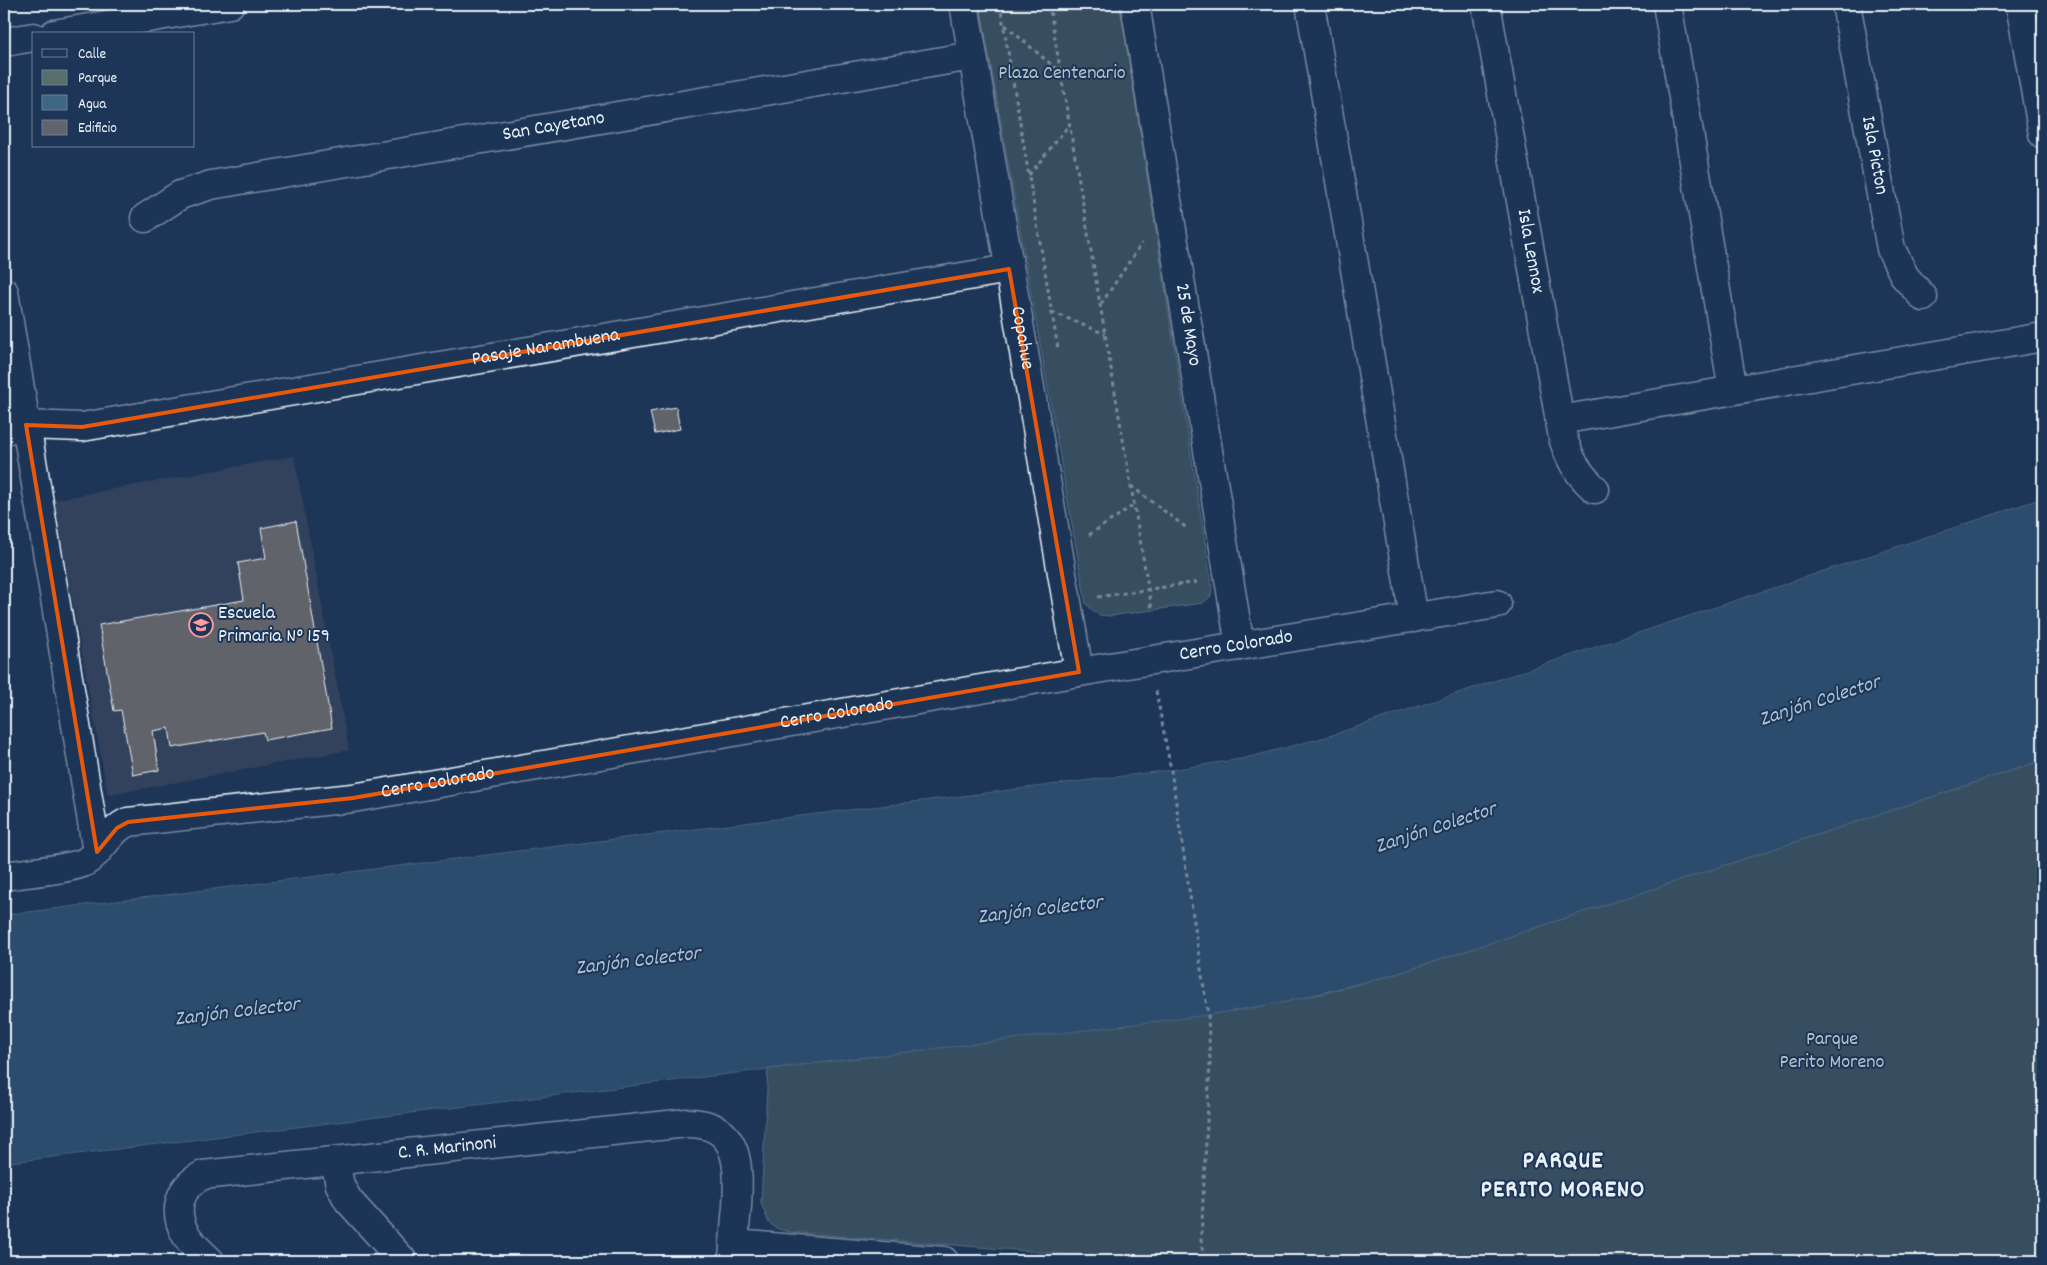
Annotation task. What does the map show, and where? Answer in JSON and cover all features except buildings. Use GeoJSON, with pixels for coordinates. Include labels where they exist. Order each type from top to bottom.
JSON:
{"type":"FeatureCollection","features":[{"type":"Feature","properties":{"kind":"street"},"geometry":{"type":"LineString","coordinates":[[66,32],[230,4]]}},
{"type":"Feature","properties":{"kind":"street","name":"Copahue"},"geometry":{"type":"LineString","coordinates":[[964,4],[1079,672]]}},
{"type":"Feature","properties":{"kind":"street","name":"25 de Mayo"},"geometry":{"type":"LineString","coordinates":[[1134,4],[1240,646]]}},
{"type":"Feature","properties":{"kind":"street"},"geometry":{"type":"LineString","coordinates":[[1310,4],[1414,618]]}},
{"type":"Feature","properties":{"kind":"street","name":"Isla Lennox"},"geometry":{"type":"LineString","coordinates":[[1486,4],[1563,438],[1571,461],[1584,479],[1595,489]]}},
{"type":"Feature","properties":{"kind":"street"},"geometry":{"type":"LineString","coordinates":[[1667,4],[1733,390]]}},
{"type":"Feature","properties":{"kind":"street","name":"Isla Picton"},"geometry":{"type":"LineString","coordinates":[[1846,4],[1891,249],[1905,277],[1923,297]]}},
{"type":"Feature","properties":{"kind":"street"},"geometry":{"type":"LineString","coordinates":[[2020,4],[2043,134]]}},
{"type":"Feature","properties":{"kind":"street"},"geometry":{"type":"LineString","coordinates":[[4,42],[32,37]]}},
{"type":"Feature","properties":{"kind":"street","name":"San Cayetano"},"geometry":{"type":"LineString","coordinates":[[145,218],[180,195],[211,184],[972,56]]}},
{"type":"Feature","properties":{"kind":"street","name":"Pasaje Narambuena"},"geometry":{"type":"LineString","coordinates":[[15,428],[82,426],[1009,269]]}},
{"type":"Feature","properties":{"kind":"street"},"geometry":{"type":"LineString","coordinates":[[4,292],[15,428],[97,852]]}},
{"type":"Feature","properties":{"kind":"street"},"geometry":{"type":"LineString","coordinates":[[1560,420],[2043,337]]}},
{"type":"Feature","properties":{"kind":"street","name":"Cerro Colorado"},"geometry":{"type":"LineString","coordinates":[[4,876],[84,863],[97,852],[117,828],[128,822],[307,805],[374,795],[1079,672],[1497,604]]}},
{"type":"Feature","properties":{"kind":"street","name":"C. R. Marinoni"},"geometry":{"type":"LineString","coordinates":[[210,1261],[185,1233],[180,1223],[179,1203],[187,1186],[203,1175],[687,1123],[700,1123],[714,1128],[726,1136],[734,1149],[738,1165],[738,1181],[733,1252]]}},
{"type":"Feature","properties":{"kind":"street"},"geometry":{"type":"LineString","coordinates":[[335,1161],[340,1185],[348,1200],[403,1261]]}},
{"type":"Feature","properties":{"kind":"street"},"geometry":{"type":"LineString","coordinates":[[733,1252],[944,1261]]}},
{"type":"Feature","properties":{"kind":"path"},"geometry":{"type":"LineString","coordinates":[[1000,4],[1058,351]]}},
{"type":"Feature","properties":{"kind":"path"},"geometry":{"type":"LineString","coordinates":[[1049,4],[1152,610]]}},
{"type":"Feature","properties":{"kind":"path"},"geometry":{"type":"LineString","coordinates":[[1004,24],[1061,73]]}},
{"type":"Feature","properties":{"kind":"path"},"geometry":{"type":"LineString","coordinates":[[1029,175],[1070,125]]}},
{"type":"Feature","properties":{"kind":"path"},"geometry":{"type":"LineString","coordinates":[[1100,305],[1142,243]]}},
{"type":"Feature","properties":{"kind":"path"},"geometry":{"type":"LineString","coordinates":[[1052,312],[1105,334]]}},
{"type":"Feature","properties":{"kind":"path"},"geometry":{"type":"LineString","coordinates":[[1131,486],[1189,529]]}},
{"type":"Feature","properties":{"kind":"path"},"geometry":{"type":"LineString","coordinates":[[1089,536],[1134,505]]}},
{"type":"Feature","properties":{"kind":"path"},"geometry":{"type":"LineString","coordinates":[[1088,526],[1091,544]]}},
{"type":"Feature","properties":{"kind":"path"},"geometry":{"type":"LineString","coordinates":[[1092,598],[1204,581]]}},
{"type":"Feature","properties":{"kind":"path"},"geometry":{"type":"LineString","coordinates":[[1098,588],[1099,596]]}},
{"type":"Feature","properties":{"kind":"path"},"geometry":{"type":"LineString","coordinates":[[1151,661],[1171,770],[1208,1015],[1210,1062],[1201,1240],[1204,1261]]}},
{"type":"Feature","properties":{"kind":"highlighted area"},"geometry":{"type":"Polygon","coordinates":[[[1009,269],[1079,672],[353,798],[128,822],[117,828],[97,852],[26,425],[82,427],[1009,269]]]}},
{"type":"Feature","properties":{"kind":"shaded area","name":"Escuela Primaria N° 159"},"geometry":{"type":"Polygon","coordinates":[[[294,456],[349,750],[108,795],[54,500],[294,456]]]}},
{"type":"Feature","properties":{"kind":"green space","name":"Plaza Centenario"},"geometry":{"type":"Polygon","coordinates":[[[980,4],[1120,4],[1212,586],[1211,596],[1203,603],[1110,616],[1098,615],[1086,604],[980,4]]]}},
{"type":"Feature","properties":{"kind":"green space","name":"Parque Perito Moreno"},"geometry":{"type":"Polygon","coordinates":[[[2043,760],[2043,1261],[1154,1261],[790,1232],[778,1229],[769,1223],[761,1203],[768,1069],[1247,1009],[1325,993],[1402,972],[2043,760]]]}},
{"type":"Feature","properties":{"kind":"water","name":"Zanjón Colector"},"geometry":{"type":"Polygon","coordinates":[[[2043,498],[2043,760],[1402,972],[1286,1002],[1208,1015],[4,1163],[4,915],[1171,770],[1246,758],[1326,737],[2043,498]]]}},
{"type":"Feature","properties":{"kind":"place","name":"Escuela Primaria N° 159"},"geometry":{"type":"Point","coordinates":[201,625]}},
{"type":"Feature","properties":{"kind":"district","name":"PARQUE PERITO MORENO"},"geometry":{"type":"Point","coordinates":[1563,1176]}}]}
